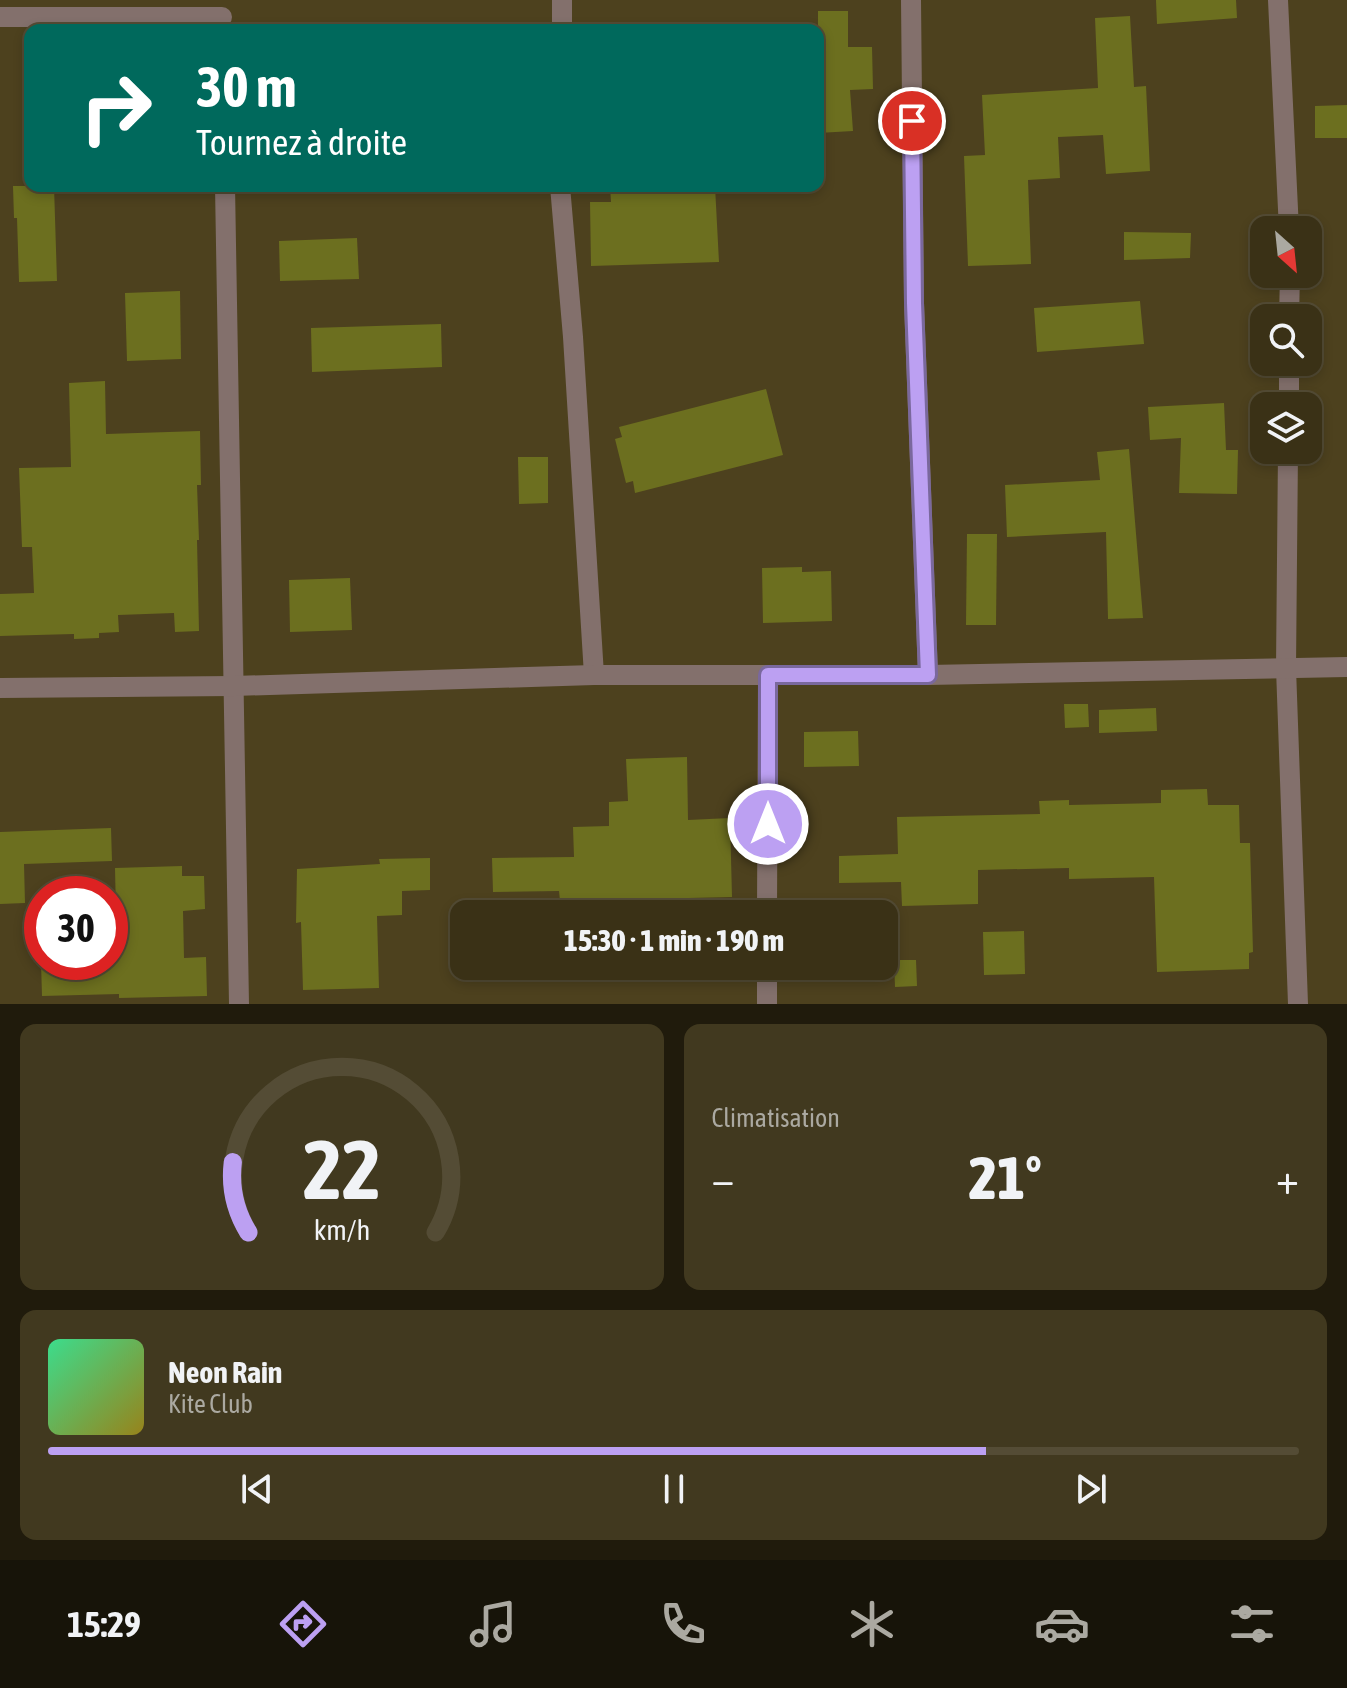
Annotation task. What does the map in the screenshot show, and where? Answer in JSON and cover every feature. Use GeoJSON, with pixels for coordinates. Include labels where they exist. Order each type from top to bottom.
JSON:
{"type":"FeatureCollection","features":[{"type":"Feature","properties":{"kind":"street"},"geometry":{"type":"LineString","coordinates":[[562,0],[562,24]]}},
{"type":"Feature","properties":{"kind":"street"},"geometry":{"type":"LineString","coordinates":[[911,0],[914,303],[928,675]]}},
{"type":"Feature","properties":{"kind":"street"},"geometry":{"type":"LineString","coordinates":[[1278,0],[1288,216]]}},
{"type":"Feature","properties":{"kind":"street"},"geometry":{"type":"LineString","coordinates":[[0,17],[222,16]]}},
{"type":"Feature","properties":{"kind":"street"},"geometry":{"type":"LineString","coordinates":[[225,192],[239,1004]]}},
{"type":"Feature","properties":{"kind":"street"},"geometry":{"type":"LineString","coordinates":[[561,192],[573,337],[594,675]]}},
{"type":"Feature","properties":{"kind":"street"},"geometry":{"type":"LineString","coordinates":[[1288,464],[1286,668],[1298,1004]]}},
{"type":"Feature","properties":{"kind":"street"},"geometry":{"type":"LineString","coordinates":[[0,688],[234,686],[594,675],[928,675],[1347,667]]}},
{"type":"Feature","properties":{"kind":"street"},"geometry":{"type":"LineString","coordinates":[[767,900],[768,675]]}},
{"type":"Feature","properties":{"kind":"street"},"geometry":{"type":"LineString","coordinates":[[767,980],[767,1004]]}},
{"type":"Feature","properties":{"kind":"building"},"geometry":{"type":"Polygon","coordinates":[[[1156,0],[1236,0],[1237,18],[1157,24],[1156,0]]]}},
{"type":"Feature","properties":{"kind":"building"},"geometry":{"type":"Polygon","coordinates":[[[818,11],[848,11],[848,47],[872,47],[873,89],[850,90],[853,131],[824,133],[824,24],[818,24],[818,11]]]}},
{"type":"Feature","properties":{"kind":"building"},"geometry":{"type":"Polygon","coordinates":[[[1130,16],[1134,87],[1146,86],[1150,171],[1106,174],[1103,135],[1058,137],[1060,178],[1028,180],[1031,264],[968,266],[964,156],[985,155],[982,95],[1098,88],[1095,18],[1130,16]]]}},
{"type":"Feature","properties":{"kind":"building"},"geometry":{"type":"Polygon","coordinates":[[[1347,105],[1347,138],[1315,138],[1315,106],[1347,105]]]}},
{"type":"Feature","properties":{"kind":"building"},"geometry":{"type":"Polygon","coordinates":[[[13,186],[24,186],[24,192],[54,192],[57,281],[19,282],[17,218],[14,218],[13,186]]]}},
{"type":"Feature","properties":{"kind":"building"},"geometry":{"type":"Polygon","coordinates":[[[610,192],[715,192],[719,262],[591,266],[590,202],[611,202],[610,192]]]}},
{"type":"Feature","properties":{"kind":"building"},"geometry":{"type":"Polygon","coordinates":[[[1124,232],[1191,233],[1190,258],[1124,260],[1124,232]]]}},
{"type":"Feature","properties":{"kind":"building"},"geometry":{"type":"Polygon","coordinates":[[[357,238],[359,279],[280,281],[279,241],[357,238]]]}},
{"type":"Feature","properties":{"kind":"building"},"geometry":{"type":"Polygon","coordinates":[[[180,291],[181,359],[127,361],[125,293],[180,291]]]}},
{"type":"Feature","properties":{"kind":"building"},"geometry":{"type":"Polygon","coordinates":[[[1140,301],[1144,344],[1037,352],[1034,308],[1140,301]]]}},
{"type":"Feature","properties":{"kind":"building"},"geometry":{"type":"Polygon","coordinates":[[[441,324],[442,367],[312,372],[311,328],[441,324]]]}},
{"type":"Feature","properties":{"kind":"building"},"geometry":{"type":"Polygon","coordinates":[[[105,381],[106,434],[200,431],[201,485],[197,485],[199,631],[175,632],[174,613],[118,615],[119,632],[99,633],[99,638],[74,639],[74,634],[0,636],[0,594],[34,593],[32,547],[22,547],[19,468],[71,467],[69,383],[105,381]]]}},
{"type":"Feature","properties":{"kind":"building"},"geometry":{"type":"Polygon","coordinates":[[[766,389],[783,455],[635,493],[633,481],[626,483],[615,439],[622,437],[619,427],[766,389]]]}},
{"type":"Feature","properties":{"kind":"building"},"geometry":{"type":"Polygon","coordinates":[[[1224,403],[1226,450],[1238,450],[1237,494],[1179,493],[1181,438],[1150,440],[1148,407],[1224,403]]]}},
{"type":"Feature","properties":{"kind":"building"},"geometry":{"type":"Polygon","coordinates":[[[1129,449],[1143,618],[1108,619],[1106,532],[1007,537],[1005,485],[1100,480],[1097,452],[1129,449]]]}},
{"type":"Feature","properties":{"kind":"building"},"geometry":{"type":"Polygon","coordinates":[[[518,457],[548,457],[548,503],[519,504],[518,457]]]}},
{"type":"Feature","properties":{"kind":"building"},"geometry":{"type":"Polygon","coordinates":[[[967,534],[997,534],[996,625],[966,625],[967,534]]]}},
{"type":"Feature","properties":{"kind":"building"},"geometry":{"type":"Polygon","coordinates":[[[802,567],[802,572],[831,571],[832,621],[763,623],[762,568],[802,567]]]}},
{"type":"Feature","properties":{"kind":"building"},"geometry":{"type":"Polygon","coordinates":[[[350,578],[352,630],[290,632],[289,580],[350,578]]]}},
{"type":"Feature","properties":{"kind":"building"},"geometry":{"type":"Polygon","coordinates":[[[1064,704],[1088,704],[1089,727],[1065,728],[1064,704]]]}},
{"type":"Feature","properties":{"kind":"building"},"geometry":{"type":"Polygon","coordinates":[[[1156,708],[1157,731],[1099,733],[1099,710],[1156,708]]]}},
{"type":"Feature","properties":{"kind":"building"},"geometry":{"type":"Polygon","coordinates":[[[858,731],[859,766],[804,767],[804,732],[858,731]]]}},
{"type":"Feature","properties":{"kind":"building"},"geometry":{"type":"Polygon","coordinates":[[[687,757],[688,820],[730,818],[732,897],[560,900],[559,891],[493,892],[492,858],[574,857],[573,827],[609,826],[609,802],[628,801],[626,759],[687,757]]]}},
{"type":"Feature","properties":{"kind":"building"},"geometry":{"type":"Polygon","coordinates":[[[1207,789],[1208,805],[1239,805],[1240,843],[1250,843],[1253,952],[1249,953],[1249,969],[1157,972],[1154,877],[1069,879],[1069,868],[978,870],[978,904],[902,906],[901,882],[839,883],[839,856],[898,854],[897,817],[1040,814],[1039,801],[1069,800],[1069,805],[1161,803],[1161,790],[1207,789]]]}},
{"type":"Feature","properties":{"kind":"building"},"geometry":{"type":"Polygon","coordinates":[[[111,828],[112,861],[24,864],[24,903],[0,904],[0,832],[111,828]]]}},
{"type":"Feature","properties":{"kind":"building"},"geometry":{"type":"Polygon","coordinates":[[[430,858],[430,890],[402,891],[402,915],[377,916],[379,988],[303,990],[301,922],[296,923],[297,869],[380,864],[379,859],[430,858]]]}},
{"type":"Feature","properties":{"kind":"building"},"geometry":{"type":"Polygon","coordinates":[[[182,866],[182,876],[204,876],[205,909],[183,911],[184,958],[206,957],[207,996],[42,996],[42,980],[128,980],[128,876],[115,876],[115,868],[182,866]]]}},
{"type":"Feature","properties":{"kind":"building"},"geometry":{"type":"Polygon","coordinates":[[[1024,931],[1025,974],[984,975],[983,932],[1024,931]]]}},
{"type":"Feature","properties":{"kind":"building"},"geometry":{"type":"Polygon","coordinates":[[[898,960],[916,960],[917,986],[895,987],[898,960]]]}},
{"type":"Feature","properties":{"kind":"route"},"geometry":{"type":"LineString","coordinates":[[768,824],[768,675],[928,675],[914,303],[912,121]]}}]}
